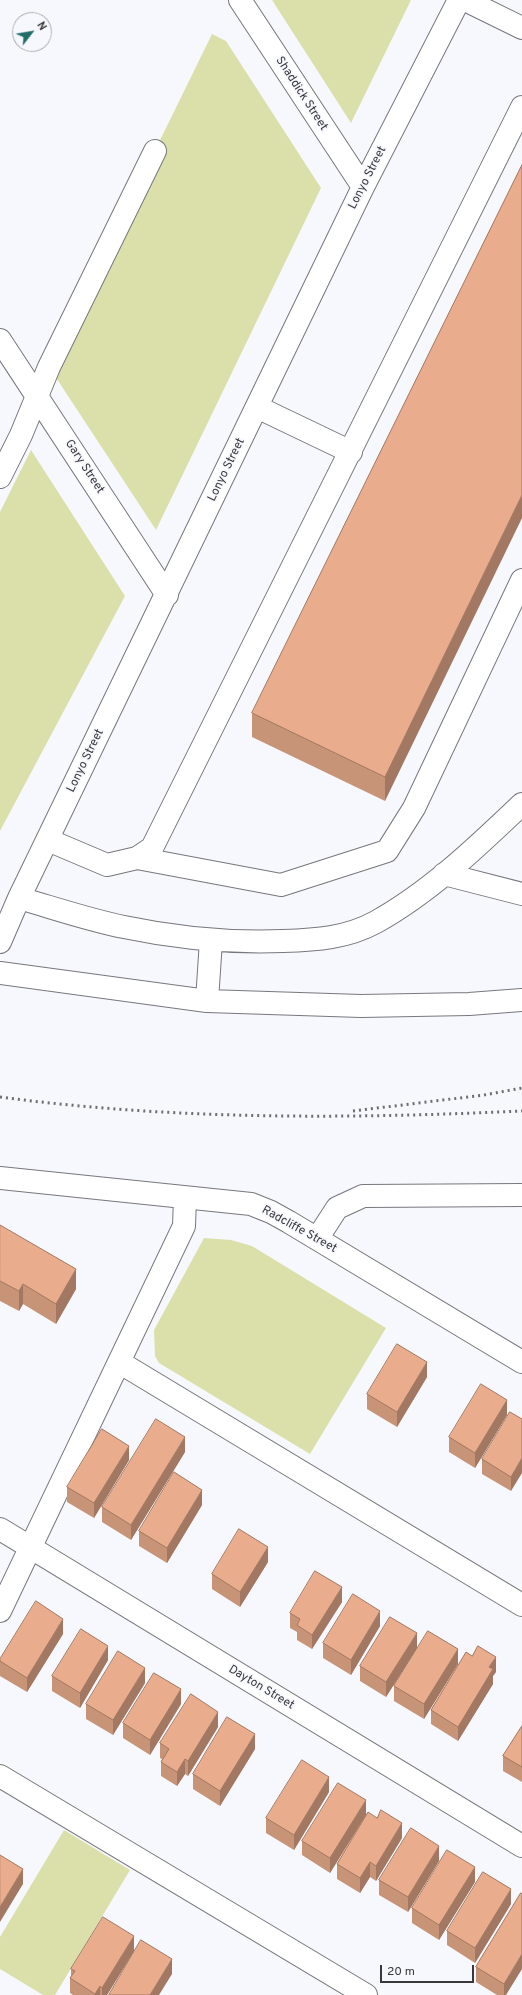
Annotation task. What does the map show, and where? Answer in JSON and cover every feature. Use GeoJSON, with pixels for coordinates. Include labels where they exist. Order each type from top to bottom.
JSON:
{"type":"FeatureCollection","features":[{"type":"Feature","properties":{"kind":"street","name":"Shaddick Street"},"geometry":{"type":"LineString","coordinates":[[240,0],[363,187]]}},
{"type":"Feature","properties":{"kind":"street","name":"Lonyo Street"},"geometry":{"type":"LineString","coordinates":[[3,927],[48,840],[363,187],[459,0]]}},
{"type":"Feature","properties":{"kind":"street"},"geometry":{"type":"LineString","coordinates":[[465,0],[522,28]]}},
{"type":"Feature","properties":{"kind":"street"},"geometry":{"type":"LineString","coordinates":[[48,840],[107,865],[137,858],[152,848],[522,107]]}},
{"type":"Feature","properties":{"kind":"street"},"geometry":{"type":"LineString","coordinates":[[0,477],[49,367],[155,151]]}},
{"type":"Feature","properties":{"kind":"street","name":"Gary Street"},"geometry":{"type":"LineString","coordinates":[[0,340],[167,595]]}},
{"type":"Feature","properties":{"kind":"street"},"geometry":{"type":"LineString","coordinates":[[257,407],[350,452]]}},
{"type":"Feature","properties":{"kind":"street"},"geometry":{"type":"LineString","coordinates":[[137,858],[282,885],[387,851],[414,808],[522,580]]}},
{"type":"Feature","properties":{"kind":"street"},"geometry":{"type":"LineString","coordinates":[[19,898],[124,927],[212,940],[257,942],[316,940],[345,935],[376,922],[444,874],[484,840],[522,804]]}},
{"type":"Feature","properties":{"kind":"street"},"geometry":{"type":"LineString","coordinates":[[444,874],[522,894]]}},
{"type":"Feature","properties":{"kind":"street"},"geometry":{"type":"LineString","coordinates":[[207,1001],[212,940]]}},
{"type":"Feature","properties":{"kind":"street"},"geometry":{"type":"LineString","coordinates":[[0,974],[207,1001],[361,1006],[469,1004],[522,1000]]}},
{"type":"Feature","properties":{"kind":"street","name":"Radcliffe Street"},"geometry":{"type":"LineString","coordinates":[[0,1178],[251,1204],[271,1212],[522,1362]]}},
{"type":"Feature","properties":{"kind":"street"},"geometry":{"type":"LineString","coordinates":[[317,1239],[337,1208],[363,1196],[522,1195]]}},
{"type":"Feature","properties":{"kind":"street"},"geometry":{"type":"LineString","coordinates":[[0,1611],[184,1226],[185,1198]]}},
{"type":"Feature","properties":{"kind":"street"},"geometry":{"type":"LineString","coordinates":[[119,1362],[522,1605]]}},
{"type":"Feature","properties":{"kind":"street","name":"Dayton Street"},"geometry":{"type":"LineString","coordinates":[[0,1529],[522,1846]]}},
{"type":"Feature","properties":{"kind":"street"},"geometry":{"type":"LineString","coordinates":[[0,1776],[366,1995]]}},
{"type":"Feature","properties":{"kind":"green space"},"geometry":{"type":"Polygon","coordinates":[[[272,0],[411,0],[351,123],[272,0]]]}},
{"type":"Feature","properties":{"kind":"green space"},"geometry":{"type":"Polygon","coordinates":[[[212,34],[226,41],[321,188],[156,530],[49,367],[212,34]]]}},
{"type":"Feature","properties":{"kind":"green space"},"geometry":{"type":"Polygon","coordinates":[[[31,450],[125,596],[0,831],[0,512],[31,450]]]}},
{"type":"Feature","properties":{"kind":"green space"},"geometry":{"type":"Polygon","coordinates":[[[204,1238],[231,1240],[252,1246],[386,1328],[310,1454],[159,1363],[155,1356],[154,1330],[204,1238]]]}},
{"type":"Feature","properties":{"kind":"green space"},"geometry":{"type":"Polygon","coordinates":[[[64,1830],[130,1870],[55,1995],[43,1995],[0,1969],[0,1937],[64,1830]]]}},
{"type":"Feature","properties":{"kind":"building"},"geometry":{"type":"Polygon","coordinates":[[[522,165],[522,495],[385,777],[252,713],[522,165]]]}},
{"type":"Feature","properties":{"kind":"building"},"geometry":{"type":"Polygon","coordinates":[[[0,1225],[76,1269],[56,1304],[23,1284],[19,1291],[0,1281],[0,1225]]]}},
{"type":"Feature","properties":{"kind":"building"},"geometry":{"type":"Polygon","coordinates":[[[397,1344],[427,1362],[397,1412],[367,1394],[397,1344]]]}},
{"type":"Feature","properties":{"kind":"building"},"geometry":{"type":"Polygon","coordinates":[[[481,1384],[507,1400],[475,1453],[449,1437],[481,1384]]]}},
{"type":"Feature","properties":{"kind":"building"},"geometry":{"type":"Polygon","coordinates":[[[510,1412],[522,1419],[522,1458],[511,1477],[482,1459],[510,1412]]]}},
{"type":"Feature","properties":{"kind":"building"},"geometry":{"type":"Polygon","coordinates":[[[156,1419],[185,1437],[131,1525],[102,1507],[156,1419]]]}},
{"type":"Feature","properties":{"kind":"building"},"geometry":{"type":"Polygon","coordinates":[[[102,1429],[129,1446],[94,1503],[67,1487],[102,1429]]]}},
{"type":"Feature","properties":{"kind":"building"},"geometry":{"type":"Polygon","coordinates":[[[174,1472],[202,1490],[167,1548],[139,1531],[174,1472]]]}},
{"type":"Feature","properties":{"kind":"building"},"geometry":{"type":"Polygon","coordinates":[[[239,1529],[268,1547],[240,1592],[212,1574],[239,1529]]]}},
{"type":"Feature","properties":{"kind":"building"},"geometry":{"type":"Polygon","coordinates":[[[315,1571],[342,1587],[312,1635],[297,1625],[300,1619],[290,1613],[315,1571]]]}},
{"type":"Feature","properties":{"kind":"building"},"geometry":{"type":"Polygon","coordinates":[[[353,1594],[380,1611],[351,1660],[323,1643],[353,1594]]]}},
{"type":"Feature","properties":{"kind":"building"},"geometry":{"type":"Polygon","coordinates":[[[36,1601],[63,1619],[27,1678],[0,1661],[0,1659],[36,1601]]]}},
{"type":"Feature","properties":{"kind":"building"},"geometry":{"type":"Polygon","coordinates":[[[390,1617],[417,1633],[386,1682],[360,1666],[390,1617]]]}},
{"type":"Feature","properties":{"kind":"building"},"geometry":{"type":"Polygon","coordinates":[[[81,1629],[108,1646],[80,1693],[52,1676],[81,1629]]]}},
{"type":"Feature","properties":{"kind":"building"},"geometry":{"type":"Polygon","coordinates":[[[428,1631],[458,1649],[424,1704],[394,1686],[428,1631]]]}},
{"type":"Feature","properties":{"kind":"building"},"geometry":{"type":"Polygon","coordinates":[[[478,1646],[496,1657],[489,1667],[493,1669],[458,1727],[431,1710],[466,1652],[472,1656],[478,1646]]]}},
{"type":"Feature","properties":{"kind":"building"},"geometry":{"type":"Polygon","coordinates":[[[118,1651],[145,1668],[113,1720],[86,1704],[118,1651]]]}},
{"type":"Feature","properties":{"kind":"building"},"geometry":{"type":"Polygon","coordinates":[[[154,1673],[181,1689],[150,1740],[123,1723],[154,1673]]]}},
{"type":"Feature","properties":{"kind":"building"},"geometry":{"type":"Polygon","coordinates":[[[191,1694],[218,1712],[188,1761],[185,1759],[177,1772],[161,1762],[169,1749],[160,1743],[191,1694]]]}},
{"type":"Feature","properties":{"kind":"building"},"geometry":{"type":"Polygon","coordinates":[[[227,1717],[255,1734],[220,1791],[193,1774],[227,1717]]]}},
{"type":"Feature","properties":{"kind":"building"},"geometry":{"type":"Polygon","coordinates":[[[522,1726],[522,1767],[503,1756],[522,1726]]]}},
{"type":"Feature","properties":{"kind":"building"},"geometry":{"type":"Polygon","coordinates":[[[302,1760],[329,1777],[294,1835],[266,1818],[302,1760]]]}},
{"type":"Feature","properties":{"kind":"building"},"geometry":{"type":"Polygon","coordinates":[[[338,1783],[366,1800],[330,1858],[302,1841],[338,1783]]]}},
{"type":"Feature","properties":{"kind":"building"},"geometry":{"type":"Polygon","coordinates":[[[381,1810],[402,1823],[376,1866],[370,1862],[360,1878],[337,1864],[368,1812],[377,1818],[381,1810]]]}},
{"type":"Feature","properties":{"kind":"building"},"geometry":{"type":"Polygon","coordinates":[[[411,1828],[439,1846],[408,1897],[379,1880],[411,1828]]]}},
{"type":"Feature","properties":{"kind":"building"},"geometry":{"type":"Polygon","coordinates":[[[447,1850],[475,1867],[439,1925],[412,1908],[447,1850]]]}},
{"type":"Feature","properties":{"kind":"building"},"geometry":{"type":"Polygon","coordinates":[[[0,1855],[23,1869],[0,1907],[0,1855]]]}},
{"type":"Feature","properties":{"kind":"building"},"geometry":{"type":"Polygon","coordinates":[[[483,1872],[511,1889],[475,1948],[447,1931],[483,1872]]]}},
{"type":"Feature","properties":{"kind":"building"},"geometry":{"type":"Polygon","coordinates":[[[521,1893],[522,1954],[504,1984],[476,1967],[521,1893]]]}},
{"type":"Feature","properties":{"kind":"building"},"geometry":{"type":"Polygon","coordinates":[[[103,1917],[134,1936],[102,1988],[100,1986],[95,1994],[70,1978],[75,1971],[71,1969],[103,1917]]]}},
{"type":"Feature","properties":{"kind":"building"},"geometry":{"type":"Polygon","coordinates":[[[141,1940],[172,1959],[150,1995],[109,1995],[141,1940]]]}},
{"type":"Feature","properties":{"kind":"railway"},"geometry":{"type":"LineString","coordinates":[[353,1111],[484,1095],[522,1088]]}},
{"type":"Feature","properties":{"kind":"railway"},"geometry":{"type":"LineString","coordinates":[[0,1097],[65,1105],[130,1110],[261,1116],[457,1114],[522,1111]]}}]}
